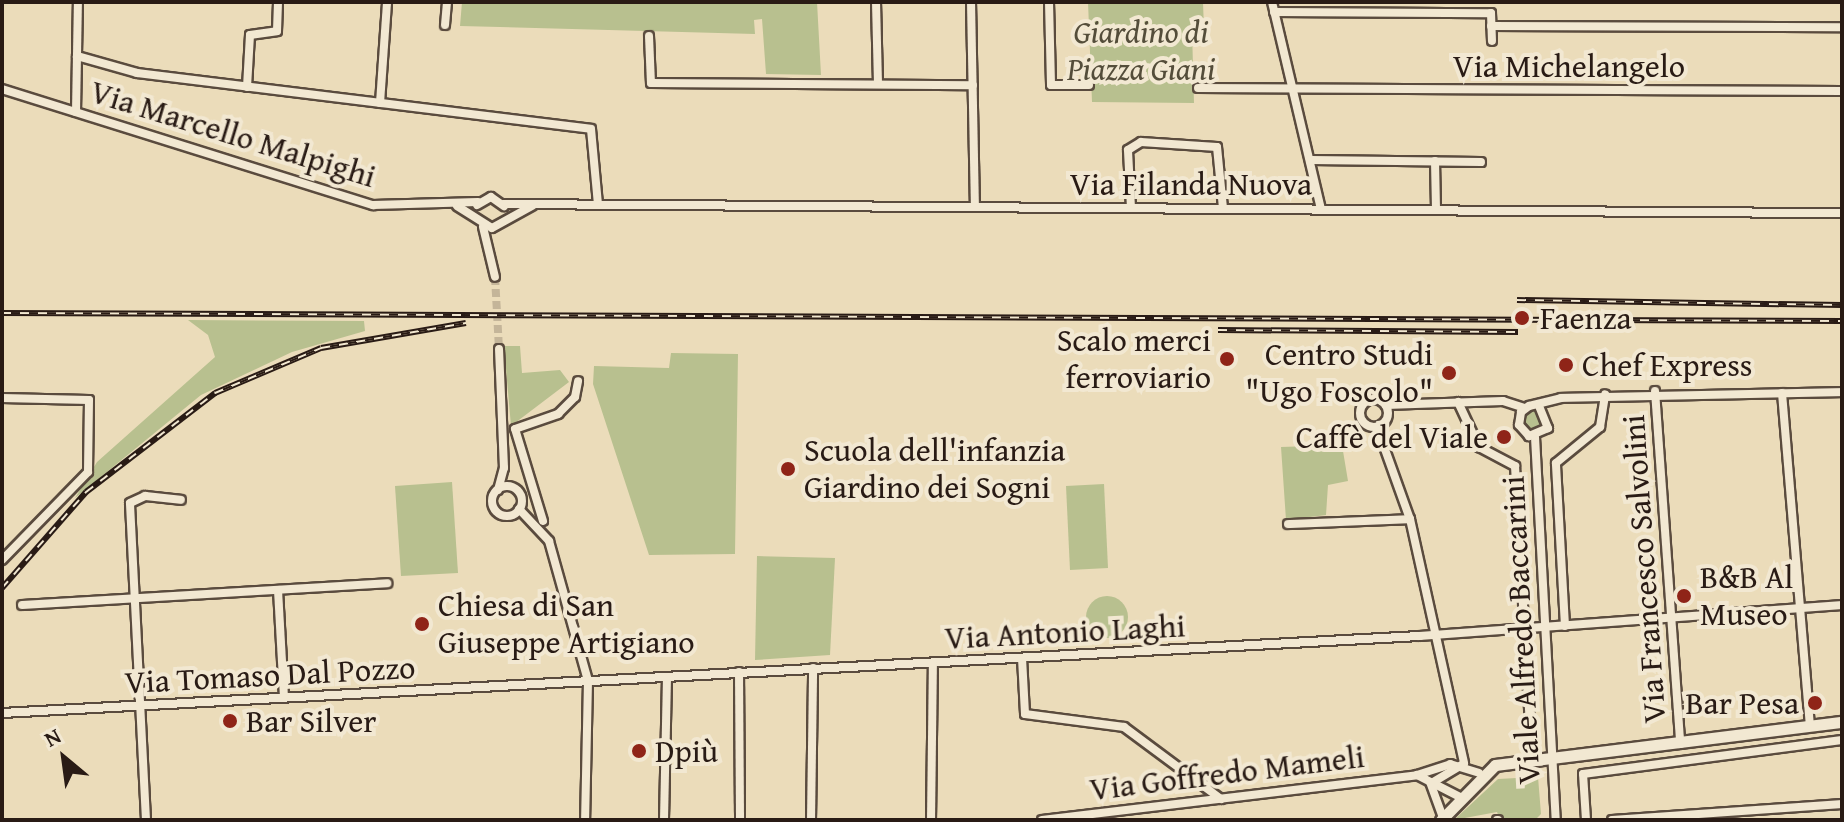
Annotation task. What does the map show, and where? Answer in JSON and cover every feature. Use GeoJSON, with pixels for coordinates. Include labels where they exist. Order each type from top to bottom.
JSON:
{"type":"FeatureCollection","features":[{"type":"Feature","properties":{"kind":"main road"},"geometry":{"type":"LineString","coordinates":[[1442,819],[1479,773],[1532,760],[1842,724]]}},
{"type":"Feature","properties":{"kind":"street"},"geometry":{"type":"LineString","coordinates":[[76,112],[78,2]]}},
{"type":"Feature","properties":{"kind":"street"},"geometry":{"type":"LineString","coordinates":[[247,87],[250,35],[277,31],[278,2]]}},
{"type":"Feature","properties":{"kind":"street"},"geometry":{"type":"LineString","coordinates":[[380,103],[387,2]]}},
{"type":"Feature","properties":{"kind":"street"},"geometry":{"type":"LineString","coordinates":[[445,25],[447,2]]}},
{"type":"Feature","properties":{"kind":"street"},"geometry":{"type":"LineString","coordinates":[[876,2],[878,84]]}},
{"type":"Feature","properties":{"kind":"street"},"geometry":{"type":"LineString","coordinates":[[971,2],[975,206]]}},
{"type":"Feature","properties":{"kind":"street"},"geometry":{"type":"LineString","coordinates":[[1049,2],[1051,85],[1089,85]]}},
{"type":"Feature","properties":{"kind":"street"},"geometry":{"type":"LineString","coordinates":[[1272,2],[1295,88],[1321,209]]}},
{"type":"Feature","properties":{"kind":"street"},"geometry":{"type":"LineString","coordinates":[[1274,12],[1491,13],[1492,41]]}},
{"type":"Feature","properties":{"kind":"street"},"geometry":{"type":"LineString","coordinates":[[1491,26],[1842,27]]}},
{"type":"Feature","properties":{"kind":"street"},"geometry":{"type":"LineString","coordinates":[[649,36],[651,83],[973,85]]}},
{"type":"Feature","properties":{"kind":"street"},"geometry":{"type":"LineString","coordinates":[[77,56],[137,73],[591,129],[598,204]]}},
{"type":"Feature","properties":{"kind":"street","name":"Via Michelangelo"},"geometry":{"type":"LineString","coordinates":[[1198,88],[1842,91]]}},
{"type":"Feature","properties":{"kind":"street","name":"Via Marcello Malpighi"},"geometry":{"type":"LineString","coordinates":[[2,89],[373,205],[452,204],[478,202],[491,197],[503,204]]}},
{"type":"Feature","properties":{"kind":"street"},"geometry":{"type":"LineString","coordinates":[[1131,208],[1128,150],[1141,142],[1217,147],[1223,208]]}},
{"type":"Feature","properties":{"kind":"street"},"geometry":{"type":"LineString","coordinates":[[1311,160],[1481,162]]}},
{"type":"Feature","properties":{"kind":"street"},"geometry":{"type":"LineString","coordinates":[[1435,161],[1436,210]]}},
{"type":"Feature","properties":{"kind":"street"},"geometry":{"type":"LineString","coordinates":[[478,202],[480,224],[494,249]]}},
{"type":"Feature","properties":{"kind":"street","name":"Via Filanda Nuova"},"geometry":{"type":"LineString","coordinates":[[480,224],[503,220],[540,203]]}},
{"type":"Feature","properties":{"kind":"street"},"geometry":{"type":"LineString","coordinates":[[452,204],[480,224]]}},
{"type":"Feature","properties":{"kind":"street"},"geometry":{"type":"LineString","coordinates":[[495,277],[494,249],[503,220],[503,204]]}},
{"type":"Feature","properties":{"kind":"street","name":"Via Filanda Nuova"},"geometry":{"type":"LineString","coordinates":[[503,204],[1842,213]]}},
{"type":"Feature","properties":{"kind":"street"},"geometry":{"type":"LineString","coordinates":[[499,349],[504,468],[494,507],[533,524]]}},
{"type":"Feature","properties":{"kind":"street"},"geometry":{"type":"LineString","coordinates":[[543,521],[515,429],[558,414],[578,381]]}},
{"type":"Feature","properties":{"kind":"street"},"geometry":{"type":"LineString","coordinates":[[1377,427],[1364,423],[1360,410],[1374,399],[1386,405],[1514,401],[1524,408],[1605,394],[1655,391],[1842,392]]}},
{"type":"Feature","properties":{"kind":"street","name":"Via Francesco Salvolini"},"geometry":{"type":"LineString","coordinates":[[1655,391],[1680,744]]}},
{"type":"Feature","properties":{"kind":"street"},"geometry":{"type":"LineString","coordinates":[[1782,393],[1810,726]]}},
{"type":"Feature","properties":{"kind":"street","name":"Viale Alfredo Baccarini"},"geometry":{"type":"LineString","coordinates":[[1565,626],[1556,463],[1600,427],[1605,394]]}},
{"type":"Feature","properties":{"kind":"street"},"geometry":{"type":"LineString","coordinates":[[2,398],[89,400],[88,472],[2,560]]}},
{"type":"Feature","properties":{"kind":"street","name":"Viale Alfredo Baccarini"},"geometry":{"type":"LineString","coordinates":[[1458,402],[1479,447],[1515,466],[1532,760]]}},
{"type":"Feature","properties":{"kind":"street"},"geometry":{"type":"LineString","coordinates":[[1377,427],[1388,418],[1386,405]]}},
{"type":"Feature","properties":{"kind":"street"},"geometry":{"type":"LineString","coordinates":[[1524,408],[1519,425],[1534,436],[1549,420],[1539,406]]}},
{"type":"Feature","properties":{"kind":"street"},"geometry":{"type":"LineString","coordinates":[[1377,427],[1410,519],[1439,635],[1464,763],[1479,773]]}},
{"type":"Feature","properties":{"kind":"street","name":"Viale Alfredo Baccarini"},"geometry":{"type":"LineString","coordinates":[[1534,436],[1556,820]]}},
{"type":"Feature","properties":{"kind":"street"},"geometry":{"type":"LineString","coordinates":[[504,468],[512,487],[521,496]]}},
{"type":"Feature","properties":{"kind":"street"},"geometry":{"type":"LineString","coordinates":[[498,490],[512,487]]}},
{"type":"Feature","properties":{"kind":"street"},"geometry":{"type":"LineString","coordinates":[[521,496],[534,492]]}},
{"type":"Feature","properties":{"kind":"street"},"geometry":{"type":"LineString","coordinates":[[146,820],[130,503],[145,496],[181,500]]}},
{"type":"Feature","properties":{"kind":"street"},"geometry":{"type":"LineString","coordinates":[[511,515],[519,509],[521,496]]}},
{"type":"Feature","properties":{"kind":"street"},"geometry":{"type":"LineString","coordinates":[[519,509],[549,541],[588,681],[585,820]]}},
{"type":"Feature","properties":{"kind":"street"},"geometry":{"type":"LineString","coordinates":[[1288,524],[1410,519]]}},
{"type":"Feature","properties":{"kind":"street"},"geometry":{"type":"LineString","coordinates":[[22,605],[387,583]]}},
{"type":"Feature","properties":{"kind":"street"},"geometry":{"type":"LineString","coordinates":[[278,590],[284,698]]}},
{"type":"Feature","properties":{"kind":"street","name":"Via Antonio Laghi"},"geometry":{"type":"LineString","coordinates":[[588,681],[1439,635],[1842,605]]}},
{"type":"Feature","properties":{"kind":"street"},"geometry":{"type":"LineString","coordinates":[[1022,658],[1025,714],[1124,727],[1221,799]]}},
{"type":"Feature","properties":{"kind":"street"},"geometry":{"type":"LineString","coordinates":[[931,820],[933,663]]}},
{"type":"Feature","properties":{"kind":"street"},"geometry":{"type":"LineString","coordinates":[[811,820],[813,668]]}},
{"type":"Feature","properties":{"kind":"street"},"geometry":{"type":"LineString","coordinates":[[739,672],[740,820]]}},
{"type":"Feature","properties":{"kind":"street"},"geometry":{"type":"LineString","coordinates":[[664,820],[667,677]]}},
{"type":"Feature","properties":{"kind":"street","name":"Via Tomaso Dal Pozzo"},"geometry":{"type":"LineString","coordinates":[[2,713],[588,681]]}},
{"type":"Feature","properties":{"kind":"street"},"geometry":{"type":"LineString","coordinates":[[1738,735],[1740,754]]}},
{"type":"Feature","properties":{"kind":"street"},"geometry":{"type":"LineString","coordinates":[[1586,820],[1583,774],[1842,740]]}},
{"type":"Feature","properties":{"kind":"street"},"geometry":{"type":"LineString","coordinates":[[1430,781],[1444,780],[1464,763]]}},
{"type":"Feature","properties":{"kind":"street","name":"Via Goffredo Mameli"},"geometry":{"type":"LineString","coordinates":[[1042,820],[1417,775],[1464,763]]}},
{"type":"Feature","properties":{"kind":"street"},"geometry":{"type":"LineString","coordinates":[[1417,775],[1460,797]]}},
{"type":"Feature","properties":{"kind":"street"},"geometry":{"type":"LineString","coordinates":[[1430,781],[1442,819]]}},
{"type":"Feature","properties":{"kind":"street"},"geometry":{"type":"LineString","coordinates":[[1612,820],[1745,808],[1842,804]]}},
{"type":"Feature","properties":{"kind":"street"},"geometry":{"type":"LineString","coordinates":[[1745,808],[1746,820]]}},
{"type":"Feature","properties":{"kind":"green space"},"geometry":{"type":"Polygon","coordinates":[[[462,2],[817,2],[821,75],[766,74],[762,19],[754,20],[755,34],[460,26],[462,2]]]}},
{"type":"Feature","properties":{"kind":"green space","name":"Giardino di Piazza Giani"},"geometry":{"type":"Polygon","coordinates":[[[1088,2],[1203,2],[1204,30],[1192,30],[1194,103],[1092,102],[1088,2]]]}},
{"type":"Feature","properties":{"kind":"green space"},"geometry":{"type":"Polygon","coordinates":[[[188,320],[364,321],[365,331],[292,352],[201,395],[75,498],[97,462],[215,357],[208,335],[188,320]]]}},
{"type":"Feature","properties":{"kind":"green space"},"geometry":{"type":"Polygon","coordinates":[[[504,346],[520,346],[522,373],[560,370],[569,382],[511,426],[504,346]]]}},
{"type":"Feature","properties":{"kind":"green space"},"geometry":{"type":"Polygon","coordinates":[[[671,353],[738,354],[735,554],[649,555],[593,384],[594,366],[669,368],[671,353]]]}},
{"type":"Feature","properties":{"kind":"green space"},"geometry":{"type":"Polygon","coordinates":[[[1533,410],[1540,413],[1543,420],[1540,427],[1533,430],[1526,427],[1523,420],[1526,413],[1533,410]]]}},
{"type":"Feature","properties":{"kind":"green space"},"geometry":{"type":"Polygon","coordinates":[[[1342,445],[1348,481],[1328,485],[1326,515],[1286,520],[1281,447],[1342,445]]]}},
{"type":"Feature","properties":{"kind":"green space"},"geometry":{"type":"Polygon","coordinates":[[[452,482],[458,573],[401,576],[395,486],[452,482]]]}},
{"type":"Feature","properties":{"kind":"green space"},"geometry":{"type":"Polygon","coordinates":[[[1104,484],[1108,568],[1070,570],[1066,486],[1104,484]]]}},
{"type":"Feature","properties":{"kind":"green space"},"geometry":{"type":"Polygon","coordinates":[[[757,556],[835,558],[830,655],[755,660],[757,556]]]}},
{"type":"Feature","properties":{"kind":"green space"},"geometry":{"type":"Polygon","coordinates":[[[1107,596],[1122,602],[1128,617],[1122,632],[1107,638],[1092,632],[1086,617],[1092,602],[1107,596]]]}},
{"type":"Feature","properties":{"kind":"green space"},"geometry":{"type":"Polygon","coordinates":[[[1538,777],[1541,814],[1535,820],[1500,820],[1497,812],[1454,820],[1498,779],[1538,777]]]}},
{"type":"Feature","properties":{"kind":"tunnel"},"geometry":{"type":"LineString","coordinates":[[495,277],[499,349]]}},
{"type":"Feature","properties":{"kind":"railway"},"geometry":{"type":"LineString","coordinates":[[1517,300],[1842,305]]}},
{"type":"Feature","properties":{"kind":"railway"},"geometry":{"type":"LineString","coordinates":[[2,313],[1842,321]]}},
{"type":"Feature","properties":{"kind":"railway"},"geometry":{"type":"LineString","coordinates":[[2,588],[86,492],[215,393],[321,348],[466,323]]}},
{"type":"Feature","properties":{"kind":"railway"},"geometry":{"type":"LineString","coordinates":[[1218,330],[1518,332]]}},
{"type":"Feature","properties":{"kind":"place","name":"Faenza"},"geometry":{"type":"Point","coordinates":[1522,318]}},
{"type":"Feature","properties":{"kind":"place","name":"Scalo merci ferroviario"},"geometry":{"type":"Point","coordinates":[1227,359]}},
{"type":"Feature","properties":{"kind":"place","name":"Chef Express"},"geometry":{"type":"Point","coordinates":[1566,365]}},
{"type":"Feature","properties":{"kind":"place","name":"Centro Studi \"Ugo Foscolo\""},"geometry":{"type":"Point","coordinates":[1449,373]}},
{"type":"Feature","properties":{"kind":"place","name":"Caffè del Viale"},"geometry":{"type":"Point","coordinates":[1504,437]}},
{"type":"Feature","properties":{"kind":"place","name":"Scuola dell'infanzia Giardino dei Sogni"},"geometry":{"type":"Point","coordinates":[788,469]}},
{"type":"Feature","properties":{"kind":"place","name":"B&B Al Museo"},"geometry":{"type":"Point","coordinates":[1684,596]}},
{"type":"Feature","properties":{"kind":"place","name":"Chiesa di San Giuseppe Artigiano"},"geometry":{"type":"Point","coordinates":[422,624]}},
{"type":"Feature","properties":{"kind":"place","name":"Bar Pesa"},"geometry":{"type":"Point","coordinates":[1815,703]}},
{"type":"Feature","properties":{"kind":"place","name":"Bar Silver"},"geometry":{"type":"Point","coordinates":[230,721]}},
{"type":"Feature","properties":{"kind":"place","name":"Dpiù"},"geometry":{"type":"Point","coordinates":[639,751]}}]}
